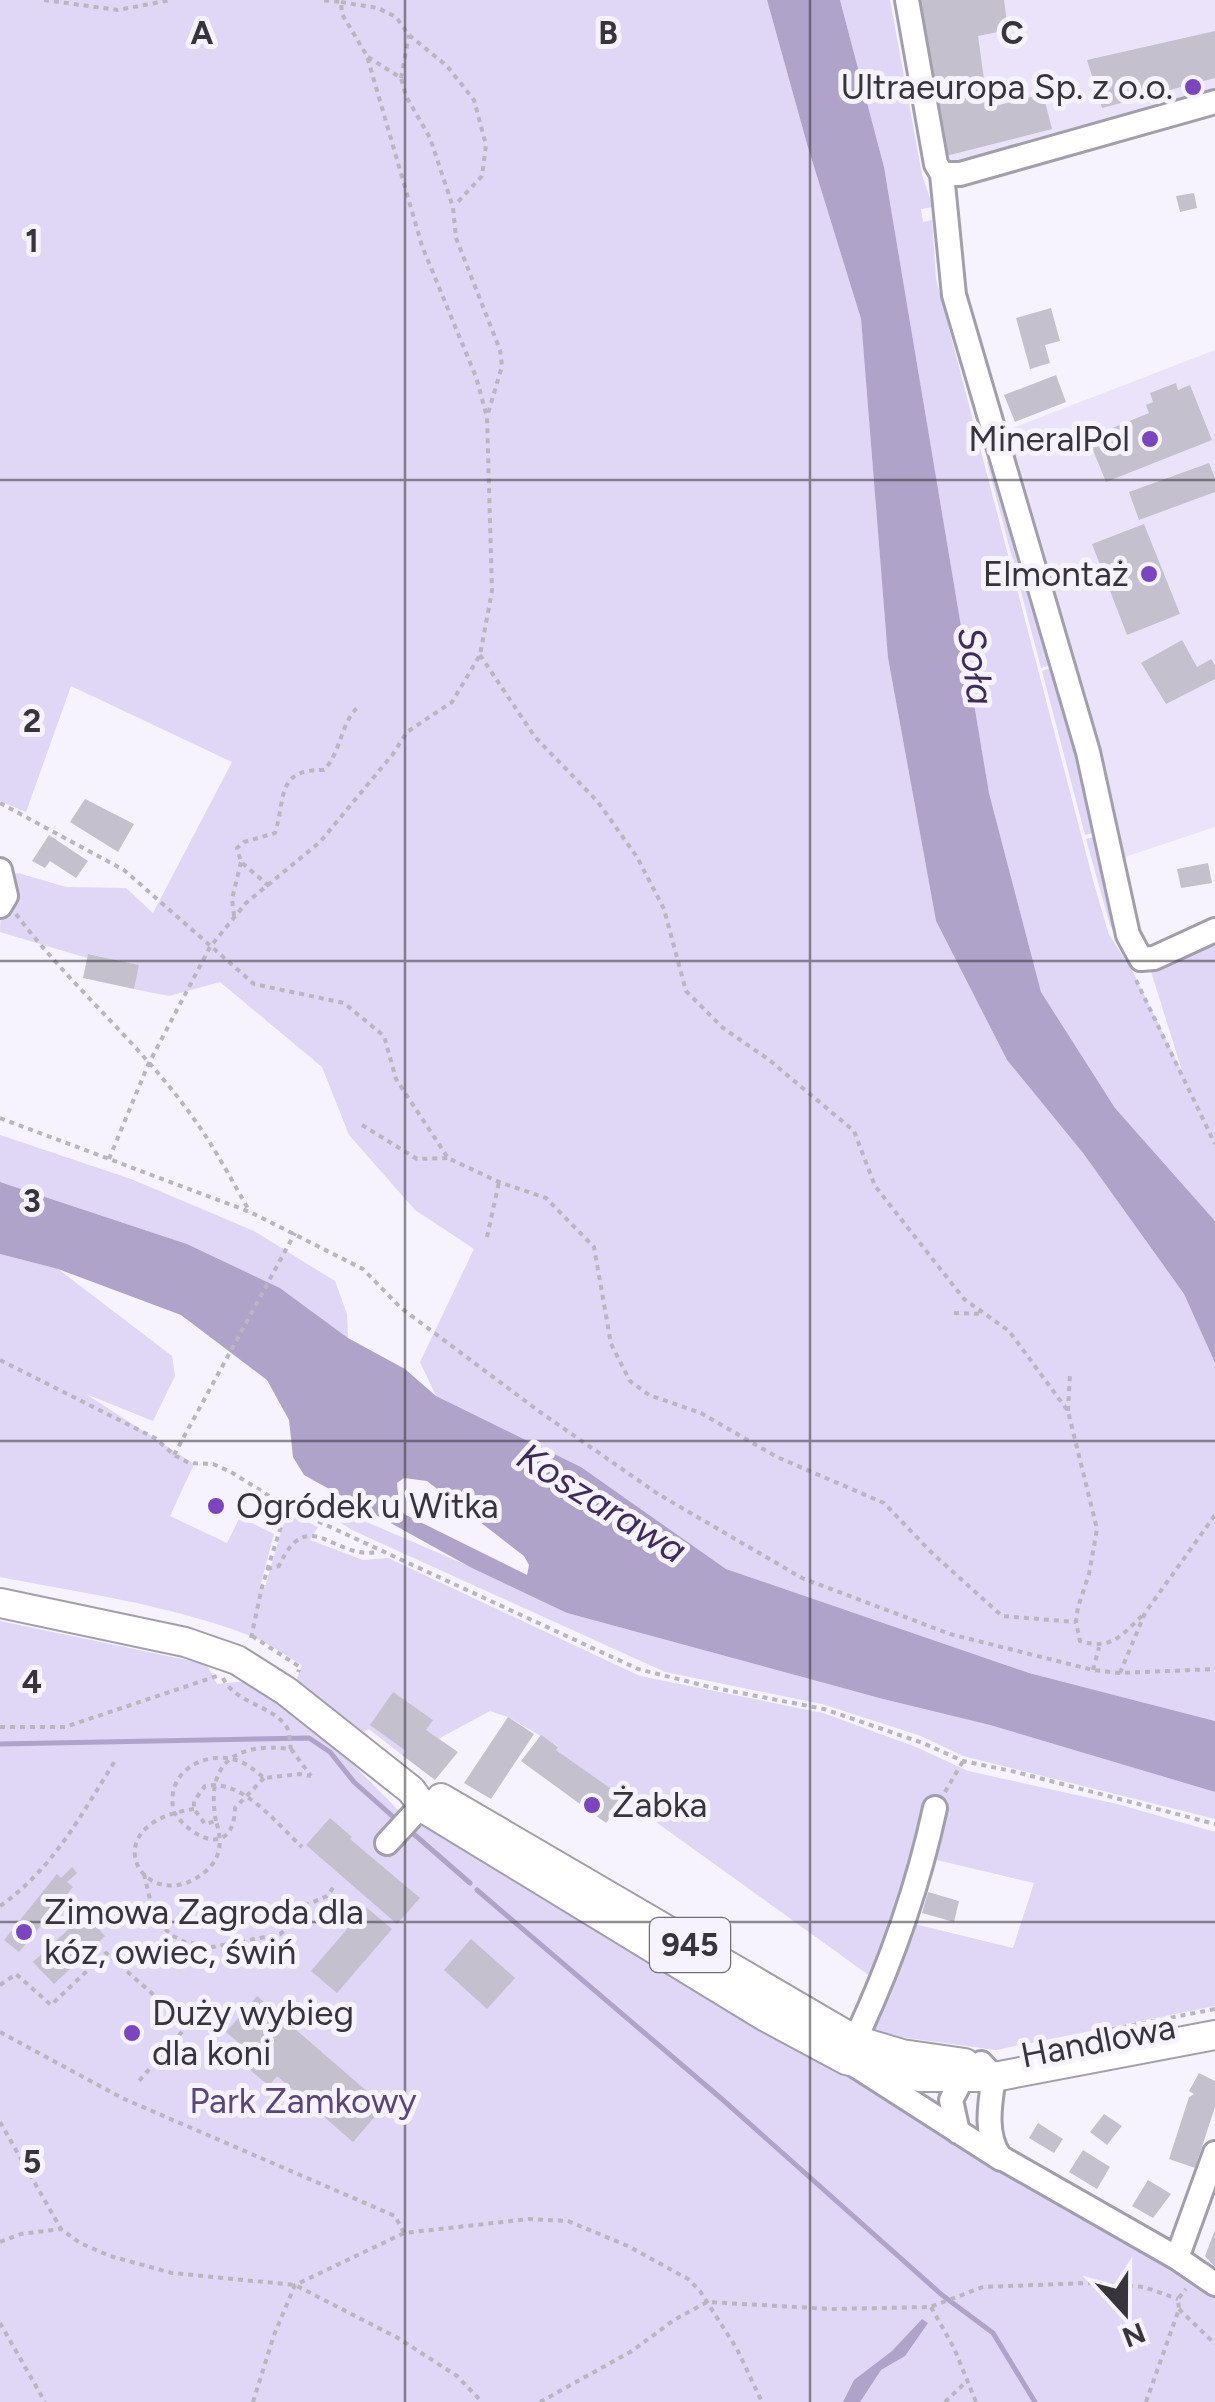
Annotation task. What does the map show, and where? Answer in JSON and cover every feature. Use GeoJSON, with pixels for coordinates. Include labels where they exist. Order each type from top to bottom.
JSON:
{"type":"FeatureCollection","features":[{"type":"Feature","properties":{"kind":"main road","name":"945"},"geometry":{"type":"LineString","coordinates":[[0,1603],[185,1642],[238,1660],[286,1691],[405,1817],[440,1798],[812,2018],[850,2050],[920,2078],[979,2072]]}},
{"type":"Feature","properties":{"kind":"main road","name":"Handlowa"},"geometry":{"type":"LineString","coordinates":[[979,2072],[1215,2018]]}},
{"type":"Feature","properties":{"kind":"main road","name":"Handlowa"},"geometry":{"type":"LineString","coordinates":[[979,2072],[1215,2036]]}},
{"type":"Feature","properties":{"kind":"street"},"geometry":{"type":"LineString","coordinates":[[907,0],[936,164],[942,174],[954,296],[1084,736],[1128,935],[1141,960],[1154,958],[1215,930]]}},
{"type":"Feature","properties":{"kind":"street"},"geometry":{"type":"LineString","coordinates":[[942,174],[960,174],[1215,102]]}},
{"type":"Feature","properties":{"kind":"street"},"geometry":{"type":"LineString","coordinates":[[0,870],[3,901]]}},
{"type":"Feature","properties":{"kind":"street"},"geometry":{"type":"LineString","coordinates":[[935,1808],[926,1849],[881,1984],[850,2050],[958,2132],[1207,2279]]}},
{"type":"Feature","properties":{"kind":"street"},"geometry":{"type":"LineString","coordinates":[[958,2132],[950,2100],[979,2072]]}},
{"type":"Feature","properties":{"kind":"street"},"geometry":{"type":"LineString","coordinates":[[979,2072],[993,2147],[1008,2164]]}},
{"type":"Feature","properties":{"kind":"street"},"geometry":{"type":"LineString","coordinates":[[1177,2258],[1215,2154]]}},
{"type":"Feature","properties":{"kind":"path"},"geometry":{"type":"LineString","coordinates":[[44,0],[118,10],[171,0]]}},
{"type":"Feature","properties":{"kind":"path"},"geometry":{"type":"LineString","coordinates":[[320,0],[378,8],[396,17],[409,34],[447,66],[474,100],[486,144],[482,176],[453,207]]}},
{"type":"Feature","properties":{"kind":"path"},"geometry":{"type":"LineString","coordinates":[[109,1159],[148,1064],[210,947],[234,917],[320,842],[394,754],[406,732],[452,702],[480,655],[492,590],[487,417],[476,376],[422,246],[366,56],[342,14],[341,2]]}},
{"type":"Feature","properties":{"kind":"path"},"geometry":{"type":"LineString","coordinates":[[409,34],[401,78],[406,96],[430,138],[453,207],[456,238],[500,350],[502,366],[487,417]]}},
{"type":"Feature","properties":{"kind":"path"},"geometry":{"type":"LineString","coordinates":[[366,56],[401,78]]}},
{"type":"Feature","properties":{"kind":"path"},"geometry":{"type":"LineString","coordinates":[[480,655],[536,737],[598,802],[636,857],[664,909],[686,991],[723,1028],[768,1058],[854,1131],[875,1186],[951,1285],[1009,1332],[1068,1411]]}},
{"type":"Feature","properties":{"kind":"path"},"geometry":{"type":"LineString","coordinates":[[234,917],[232,899],[241,862],[238,848],[244,842],[275,833],[285,785],[308,769],[324,770],[335,758],[353,710],[360,705]]}},
{"type":"Feature","properties":{"kind":"path"},"geometry":{"type":"LineString","coordinates":[[0,803],[124,870],[254,984],[344,1004],[384,1036],[396,1079],[448,1158]]}},
{"type":"Feature","properties":{"kind":"path"},"geometry":{"type":"LineString","coordinates":[[241,862],[268,886]]}},
{"type":"Feature","properties":{"kind":"path"},"geometry":{"type":"LineString","coordinates":[[3,901],[195,1120],[250,1212]]}},
{"type":"Feature","properties":{"kind":"path"},"geometry":{"type":"LineString","coordinates":[[1141,960],[1132,970],[1215,1144]]}},
{"type":"Feature","properties":{"kind":"path"},"geometry":{"type":"LineString","coordinates":[[0,1118],[250,1212],[362,1269],[401,1308],[540,1412],[658,1494],[802,1578],[950,1634],[1094,1670],[1120,1673],[1215,1669]]}},
{"type":"Feature","properties":{"kind":"path"},"geometry":{"type":"LineString","coordinates":[[362,1125],[417,1159],[448,1158],[546,1198],[594,1247],[611,1344],[630,1380],[649,1395],[701,1413],[778,1457],[884,1503],[1002,1616],[1076,1622]]}},
{"type":"Feature","properties":{"kind":"path"},"geometry":{"type":"LineString","coordinates":[[487,1238],[499,1182]]}},
{"type":"Feature","properties":{"kind":"path"},"geometry":{"type":"LineString","coordinates":[[174,1455],[295,1233]]}},
{"type":"Feature","properties":{"kind":"path"},"geometry":{"type":"LineString","coordinates":[[954,1313],[984,1314]]}},
{"type":"Feature","properties":{"kind":"path"},"geometry":{"type":"LineString","coordinates":[[0,1360],[154,1438],[190,1464],[212,1464],[231,1472],[287,1507],[638,1669],[824,1709],[963,1761],[1215,1824]]}},
{"type":"Feature","properties":{"kind":"path"},"geometry":{"type":"LineString","coordinates":[[1070,1373],[1068,1411],[1097,1529],[1076,1622],[1080,1642],[1098,1647],[1112,1642],[1144,1613],[1215,1516]]}},
{"type":"Feature","properties":{"kind":"path"},"geometry":{"type":"LineString","coordinates":[[246,1651],[287,1507]]}},
{"type":"Feature","properties":{"kind":"path"},"geometry":{"type":"LineString","coordinates":[[267,1569],[279,1566],[292,1543],[308,1535],[328,1538],[357,1553],[381,1551]]}},
{"type":"Feature","properties":{"kind":"path"},"geometry":{"type":"LineString","coordinates":[[1120,1673],[1144,1613]]}},
{"type":"Feature","properties":{"kind":"path"},"geometry":{"type":"LineString","coordinates":[[1094,1670],[1098,1647]]}},
{"type":"Feature","properties":{"kind":"path"},"geometry":{"type":"LineString","coordinates":[[0,1728],[64,1727],[222,1674],[228,1688],[284,1723],[290,1732],[291,1749],[311,1776],[264,1778],[235,1808],[234,1828],[222,1839],[196,1835],[174,1812],[173,1787],[186,1768],[214,1758],[233,1759],[264,1778]]}},
{"type":"Feature","properties":{"kind":"path"},"geometry":{"type":"LineString","coordinates":[[144,1874],[166,1887],[194,1881],[212,1865],[222,1839],[216,1820],[215,1774],[233,1759],[259,1749],[291,1749]]}},
{"type":"Feature","properties":{"kind":"path"},"geometry":{"type":"LineString","coordinates":[[0,1906],[26,1888],[59,1852],[115,1761]]}},
{"type":"Feature","properties":{"kind":"path"},"geometry":{"type":"LineString","coordinates":[[935,1808],[963,1761]]}},
{"type":"Feature","properties":{"kind":"path"},"geometry":{"type":"LineString","coordinates":[[194,1809],[198,1793],[204,1786],[214,1784],[246,1796],[302,1847]]}},
{"type":"Feature","properties":{"kind":"path"},"geometry":{"type":"LineString","coordinates":[[194,1809],[151,1822],[136,1839],[136,1862],[144,1874],[152,1908],[170,1935],[213,1947],[280,1934],[295,1910],[326,1896],[336,1884]]}},
{"type":"Feature","properties":{"kind":"path"},"geometry":{"type":"LineString","coordinates":[[194,1809],[205,1824],[216,1820]]}},
{"type":"Feature","properties":{"kind":"path"},"geometry":{"type":"LineString","coordinates":[[0,1985],[16,1974],[50,2005],[106,1954],[188,2025],[139,2081]]}},
{"type":"Feature","properties":{"kind":"path"},"geometry":{"type":"LineString","coordinates":[[1089,2034],[1215,2008]]}},
{"type":"Feature","properties":{"kind":"path"},"geometry":{"type":"LineString","coordinates":[[0,2032],[122,2098],[395,2216],[404,2233]]}},
{"type":"Feature","properties":{"kind":"path"},"geometry":{"type":"LineString","coordinates":[[0,2122],[61,2229],[80,2243],[110,2256],[172,2273],[295,2284],[398,2338],[457,2376],[482,2402]]}},
{"type":"Feature","properties":{"kind":"path"},"geometry":{"type":"LineString","coordinates":[[253,2402],[274,2334],[295,2284],[404,2233],[529,2219],[568,2222],[628,2246],[688,2279],[737,2349],[762,2402]]}},
{"type":"Feature","properties":{"kind":"path"},"geometry":{"type":"LineString","coordinates":[[0,2242],[21,2234],[61,2229]]}},
{"type":"Feature","properties":{"kind":"path"},"geometry":{"type":"LineString","coordinates":[[1178,2299],[1207,2279]]}},
{"type":"Feature","properties":{"kind":"path"},"geometry":{"type":"LineString","coordinates":[[540,2402],[707,2302],[832,2308],[930,2307],[982,2287],[1088,2283],[1144,2287],[1178,2299]]}},
{"type":"Feature","properties":{"kind":"path"},"geometry":{"type":"LineString","coordinates":[[1146,2402],[1179,2309],[1178,2299]]}},
{"type":"Feature","properties":{"kind":"path"},"geometry":{"type":"LineString","coordinates":[[930,2307],[954,2348],[976,2402]]}},
{"type":"Feature","properties":{"kind":"path"},"geometry":{"type":"LineString","coordinates":[[1179,2309],[1215,2344]]}},
{"type":"Feature","properties":{"kind":"path"},"geometry":{"type":"LineString","coordinates":[[0,2323],[45,2402]]}},
{"type":"Feature","properties":{"kind":"path"},"geometry":{"type":"LineString","coordinates":[[945,2402],[967,2381]]}},
{"type":"Feature","properties":{"kind":"shaded area"},"geometry":{"type":"Polygon","coordinates":[[[914,0],[1215,0],[1215,99],[951,165],[945,162],[914,0]]]}},
{"type":"Feature","properties":{"kind":"shaded area"},"geometry":{"type":"Polygon","coordinates":[[[1215,350],[1215,827],[1122,858],[1000,433],[1215,350]]]}},
{"type":"Feature","properties":{"kind":"green space"},"geometry":{"type":"Polygon","coordinates":[[[0,0],[767,0],[861,319],[888,658],[936,921],[1007,1060],[1083,1153],[1184,1294],[1215,1363],[1215,1721],[1029,1673],[726,1569],[581,1467],[436,1396],[420,1362],[474,1249],[415,1210],[349,1135],[322,1067],[220,982],[169,996],[134,989],[138,965],[89,954],[87,958],[0,932],[2,877],[18,873],[66,887],[126,888],[153,913],[232,762],[71,686],[26,812],[0,801],[0,0]]]}},
{"type":"Feature","properties":{"kind":"green space"},"geometry":{"type":"Polygon","coordinates":[[[840,0],[890,0],[922,175],[933,207],[921,209],[923,222],[932,220],[936,279],[1094,884],[1109,935],[1132,970],[1183,1074],[1149,965],[1215,932],[1215,1221],[1115,1108],[1041,992],[989,793],[884,167],[840,0]]]}},
{"type":"Feature","properties":{"kind":"green space"},"geometry":{"type":"Polygon","coordinates":[[[995,460],[1057,663],[1041,668],[987,462],[995,460]]]}},
{"type":"Feature","properties":{"kind":"green space"},"geometry":{"type":"Polygon","coordinates":[[[1058,665],[1100,831],[1085,835],[1042,671],[1058,665]]]}},
{"type":"Feature","properties":{"kind":"green space"},"geometry":{"type":"Polygon","coordinates":[[[1101,835],[1127,954],[1110,925],[1086,839],[1101,835]]]}},
{"type":"Feature","properties":{"kind":"green space"},"geometry":{"type":"Polygon","coordinates":[[[0,1135],[131,1179],[254,1231],[335,1281],[347,1314],[348,1338],[280,1288],[187,1244],[0,1182],[0,1135]]]}},
{"type":"Feature","properties":{"kind":"green space"},"geometry":{"type":"Polygon","coordinates":[[[0,1254],[58,1269],[172,1356],[175,1376],[153,1421],[86,1394],[194,1464],[170,1516],[227,1543],[240,1517],[274,1534],[260,1587],[265,1587],[287,1511],[318,1527],[310,1540],[363,1560],[388,1558],[640,1676],[823,1713],[968,1771],[1117,1804],[1215,1832],[1215,2006],[996,2050],[863,2032],[881,1984],[556,1750],[558,1746],[508,1717],[490,1711],[438,1739],[424,1729],[402,1755],[296,1681],[302,1665],[255,1638],[157,1608],[0,1577],[0,1254]],[[924,1857],[902,1921],[1013,1948],[1034,1883],[924,1857]]]}},
{"type":"Feature","properties":{"kind":"green space"},"geometry":{"type":"Polygon","coordinates":[[[332,1507],[524,1590],[567,1613],[990,1725],[1215,1792],[1215,1819],[963,1756],[921,1736],[822,1704],[665,1672],[352,1530],[341,1523],[332,1507]]]}},
{"type":"Feature","properties":{"kind":"green space","name":"Park Zamkowy"},"geometry":{"type":"Polygon","coordinates":[[[0,1621],[206,1664],[217,1684],[247,1681],[328,1739],[402,1814],[495,1863],[985,2155],[1034,2190],[1215,2295],[1215,2402],[0,2402],[0,1621]]]}},
{"type":"Feature","properties":{"kind":"water"},"geometry":{"type":"Polygon","coordinates":[[[767,0],[840,0],[884,167],[989,793],[1041,992],[1115,1108],[1215,1221],[1215,1363],[1184,1294],[1083,1153],[1007,1060],[936,921],[888,658],[861,319],[767,0]]]}},
{"type":"Feature","properties":{"kind":"water","name":"Koszarawa"},"geometry":{"type":"Polygon","coordinates":[[[0,1182],[187,1244],[280,1288],[348,1338],[405,1369],[436,1396],[581,1467],[726,1569],[1029,1673],[1215,1721],[1215,1792],[990,1725],[567,1613],[470,1567],[304,1475],[293,1457],[289,1420],[267,1380],[181,1315],[58,1269],[0,1254],[0,1182]],[[404,1478],[397,1483],[404,1514],[527,1575],[529,1565],[524,1556],[427,1481],[404,1478]]]}},
{"type":"Feature","properties":{"kind":"water"},"geometry":{"type":"Polygon","coordinates":[[[922,2319],[928,2323],[905,2356],[881,2370],[860,2402],[843,2402],[854,2380],[892,2351],[922,2319]]]}},
{"type":"Feature","properties":{"kind":"building"},"geometry":{"type":"Polygon","coordinates":[[[914,0],[1004,0],[1008,30],[978,36],[988,108],[1043,94],[1052,129],[946,156],[914,0]]]}},
{"type":"Feature","properties":{"kind":"building"},"geometry":{"type":"Polygon","coordinates":[[[1215,31],[1215,78],[1102,108],[1087,60],[1215,31]]]}},
{"type":"Feature","properties":{"kind":"building"},"geometry":{"type":"Polygon","coordinates":[[[1194,193],[1197,208],[1180,212],[1176,196],[1194,193]]]}},
{"type":"Feature","properties":{"kind":"building"},"geometry":{"type":"Polygon","coordinates":[[[1051,308],[1060,341],[1045,345],[1050,363],[1030,369],[1016,318],[1051,308]]]}},
{"type":"Feature","properties":{"kind":"building"},"geometry":{"type":"Polygon","coordinates":[[[1056,375],[1066,402],[1015,422],[1004,395],[1056,375]]]}},
{"type":"Feature","properties":{"kind":"building","name":"MineralPol"},"geometry":{"type":"Polygon","coordinates":[[[1176,383],[1178,390],[1190,385],[1212,440],[1106,482],[1088,438],[1149,413],[1146,405],[1153,402],[1150,393],[1176,383]]]}},
{"type":"Feature","properties":{"kind":"building"},"geometry":{"type":"Polygon","coordinates":[[[1209,463],[1215,492],[1139,520],[1129,492],[1209,463]]]}},
{"type":"Feature","properties":{"kind":"building"},"geometry":{"type":"Polygon","coordinates":[[[1144,524],[1180,614],[1127,635],[1092,544],[1144,524]]]}},
{"type":"Feature","properties":{"kind":"building"},"geometry":{"type":"Polygon","coordinates":[[[1182,640],[1197,667],[1211,659],[1215,679],[1166,704],[1141,663],[1182,640]]]}},
{"type":"Feature","properties":{"kind":"building"},"geometry":{"type":"Polygon","coordinates":[[[85,799],[134,824],[118,852],[70,822],[85,799]]]}},
{"type":"Feature","properties":{"kind":"building"},"geometry":{"type":"Polygon","coordinates":[[[49,835],[88,861],[76,878],[50,861],[45,868],[32,861],[49,835]]]}},
{"type":"Feature","properties":{"kind":"building"},"geometry":{"type":"Polygon","coordinates":[[[1208,863],[1212,883],[1181,888],[1177,869],[1208,863]]]}},
{"type":"Feature","properties":{"kind":"building"},"geometry":{"type":"Polygon","coordinates":[[[88,954],[139,965],[134,989],[83,978],[88,954]]]}},
{"type":"Feature","properties":{"kind":"building"},"geometry":{"type":"Polygon","coordinates":[[[393,1692],[433,1720],[426,1730],[458,1752],[435,1780],[402,1755],[406,1751],[370,1725],[393,1692]]]}},
{"type":"Feature","properties":{"kind":"building"},"geometry":{"type":"Polygon","coordinates":[[[508,1717],[534,1734],[491,1799],[464,1783],[508,1717]]]}},
{"type":"Feature","properties":{"kind":"building"},"geometry":{"type":"Polygon","coordinates":[[[541,1735],[624,1798],[606,1823],[521,1761],[541,1735]]]}},
{"type":"Feature","properties":{"kind":"building"},"geometry":{"type":"Polygon","coordinates":[[[330,1818],[420,1898],[397,1924],[306,1845],[330,1818]]]}},
{"type":"Feature","properties":{"kind":"building"},"geometry":{"type":"Polygon","coordinates":[[[72,1867],[77,1873],[67,1882],[73,1887],[19,1952],[4,1940],[57,1874],[61,1878],[72,1867]]]}},
{"type":"Feature","properties":{"kind":"building"},"geometry":{"type":"Polygon","coordinates":[[[928,1892],[959,1901],[954,1922],[922,1913],[928,1892]]]}},
{"type":"Feature","properties":{"kind":"building"},"geometry":{"type":"Polygon","coordinates":[[[366,1907],[392,1929],[337,1993],[311,1971],[366,1907]]]}},
{"type":"Feature","properties":{"kind":"building"},"geometry":{"type":"Polygon","coordinates":[[[85,1914],[105,1936],[54,1984],[33,1962],[85,1914]]]}},
{"type":"Feature","properties":{"kind":"building"},"geometry":{"type":"Polygon","coordinates":[[[471,1939],[515,1978],[487,2009],[444,1970],[471,1939]]]}},
{"type":"Feature","properties":{"kind":"building"},"geometry":{"type":"Polygon","coordinates":[[[257,1996],[384,2106],[353,2142],[277,2076],[269,2086],[237,2059],[246,2049],[226,2032],[257,1996]]]}},
{"type":"Feature","properties":{"kind":"building"},"geometry":{"type":"Polygon","coordinates":[[[1199,2073],[1215,2081],[1215,2107],[1195,2168],[1169,2159],[1189,2097],[1194,2094],[1189,2091],[1199,2073]]]}},
{"type":"Feature","properties":{"kind":"building"},"geometry":{"type":"Polygon","coordinates":[[[1104,2114],[1122,2126],[1107,2145],[1090,2132],[1104,2114]]]}},
{"type":"Feature","properties":{"kind":"building"},"geometry":{"type":"Polygon","coordinates":[[[1038,2123],[1063,2139],[1054,2153],[1029,2138],[1038,2123]]]}},
{"type":"Feature","properties":{"kind":"building"},"geometry":{"type":"Polygon","coordinates":[[[1083,2150],[1110,2167],[1097,2189],[1069,2172],[1083,2150]]]}},
{"type":"Feature","properties":{"kind":"building"},"geometry":{"type":"Polygon","coordinates":[[[1148,2180],[1171,2194],[1153,2218],[1132,2206],[1148,2180]]]}},
{"type":"Feature","properties":{"kind":"building"},"geometry":{"type":"Polygon","coordinates":[[[1215,2230],[1215,2267],[1205,2256],[1215,2230]]]}},
{"type":"Feature","properties":{"kind":"waterway"},"geometry":{"type":"LineString","coordinates":[[0,1744],[309,1738],[330,1752],[354,1782],[399,1822]]}},
{"type":"Feature","properties":{"kind":"waterway"},"geometry":{"type":"LineString","coordinates":[[408,1829],[470,1883]]}},
{"type":"Feature","properties":{"kind":"waterway"},"geometry":{"type":"LineString","coordinates":[[477,1890],[723,2100],[942,2295],[993,2333],[1035,2402]]}},
{"type":"Feature","properties":{"kind":"place","name":"Ultraeuropa Sp. z o.o."},"geometry":{"type":"Point","coordinates":[1193,87]}},
{"type":"Feature","properties":{"kind":"place","name":"MineralPol"},"geometry":{"type":"Point","coordinates":[1150,439]}},
{"type":"Feature","properties":{"kind":"place","name":"Elmontaż"},"geometry":{"type":"Point","coordinates":[1149,574]}},
{"type":"Feature","properties":{"kind":"place","name":"Ogródek u Witka"},"geometry":{"type":"Point","coordinates":[216,1506]}},
{"type":"Feature","properties":{"kind":"place","name":"Żabka"},"geometry":{"type":"Point","coordinates":[592,1805]}},
{"type":"Feature","properties":{"kind":"place","name":"Zimowa Zagroda dla kóz, owiec, świń"},"geometry":{"type":"Point","coordinates":[24,1932]}},
{"type":"Feature","properties":{"kind":"place","name":"Duży wybieg dla koni"},"geometry":{"type":"Point","coordinates":[132,2033]}},
{"type":"Feature","properties":{"kind":"water label","name":"Soła"},"geometry":{"type":"Point","coordinates":[976,666]}}]}
